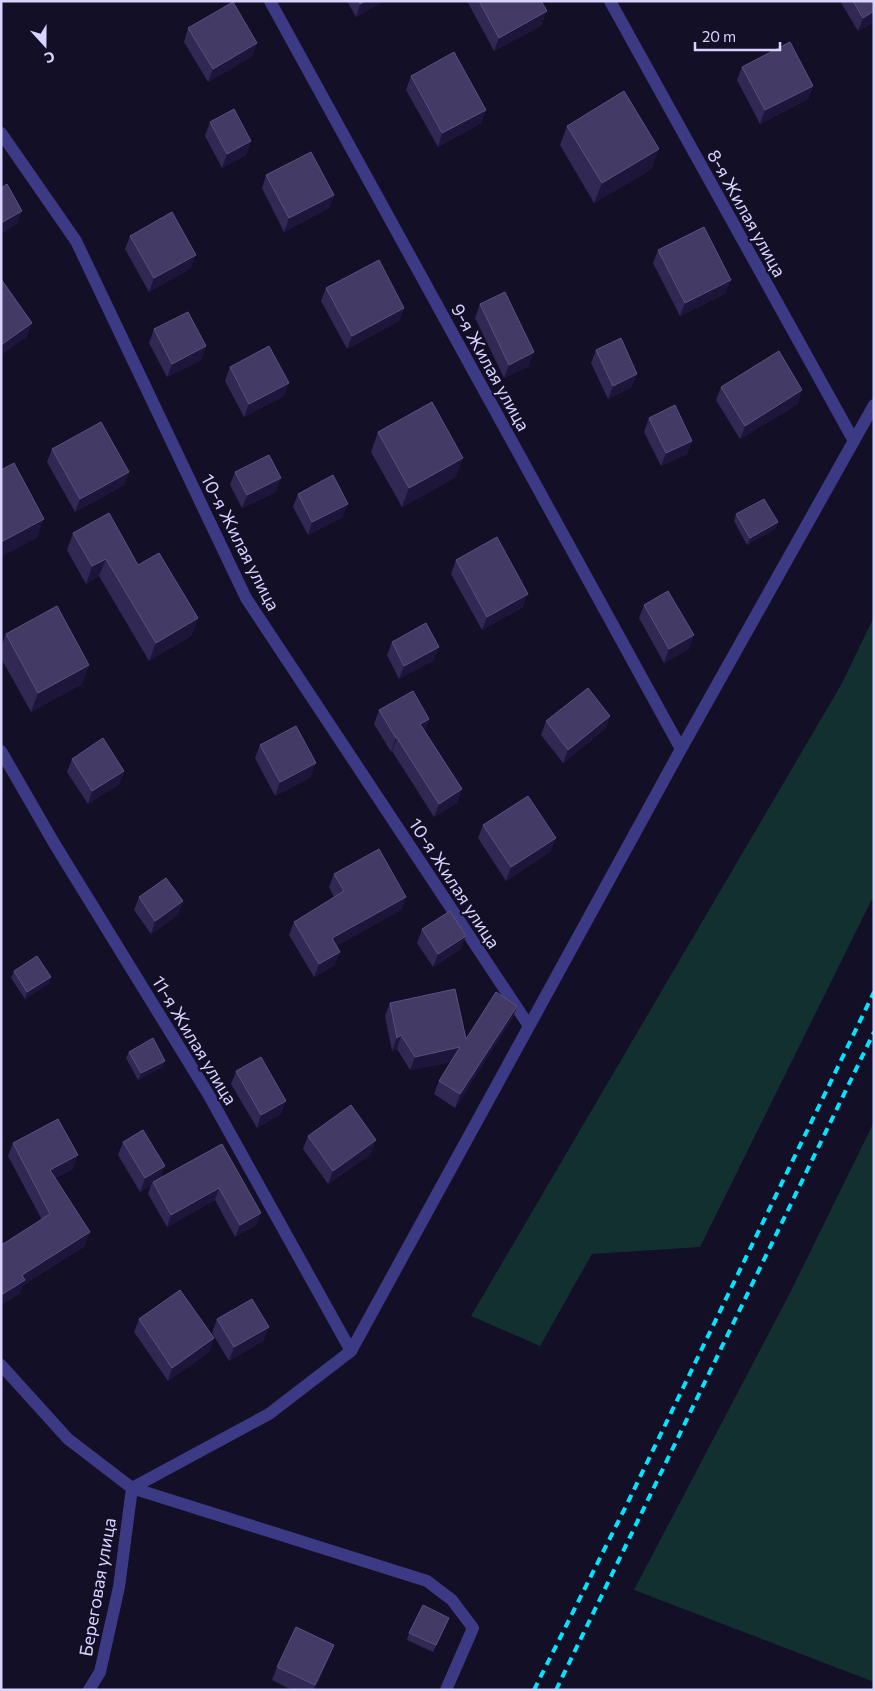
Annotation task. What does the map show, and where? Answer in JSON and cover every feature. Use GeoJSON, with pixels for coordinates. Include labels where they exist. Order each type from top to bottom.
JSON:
{"type":"FeatureCollection","features":[{"type":"Feature","properties":{"kind":"street","name":"9-я Жилая улица"},"geometry":{"type":"LineString","coordinates":[[270,1],[681,749]]}},
{"type":"Feature","properties":{"kind":"street","name":"8-я Жилая улица"},"geometry":{"type":"LineString","coordinates":[[610,1],[854,441]]}},
{"type":"Feature","properties":{"kind":"street","name":"10-я Жилая улица"},"geometry":{"type":"LineString","coordinates":[[1,133],[76,241],[246,598],[529,1026]]}},
{"type":"Feature","properties":{"kind":"street"},"geometry":{"type":"LineString","coordinates":[[132,1488],[269,1414],[351,1351],[681,749],[874,405]]}},
{"type":"Feature","properties":{"kind":"street","name":"11-я Жилая улица"},"geometry":{"type":"LineString","coordinates":[[1,751],[54,843],[207,1092],[351,1351]]}},
{"type":"Feature","properties":{"kind":"street"},"geometry":{"type":"LineString","coordinates":[[1,1365],[68,1439],[132,1488],[428,1581],[452,1600],[473,1628],[446,1690]]}},
{"type":"Feature","properties":{"kind":"street","name":"Береговая улица"},"geometry":{"type":"LineString","coordinates":[[88,1690],[100,1672],[116,1596],[132,1488]]}},
{"type":"Feature","properties":{"kind":"green space"},"geometry":{"type":"Polygon","coordinates":[[[874,617],[874,895],[700,1247],[592,1254],[540,1346],[471,1316],[841,685],[874,617]]]}},
{"type":"Feature","properties":{"kind":"green space"},"geometry":{"type":"Polygon","coordinates":[[[874,1122],[874,1682],[634,1590],[790,1293],[874,1122]]]}},
{"type":"Feature","properties":{"kind":"building"},"geometry":{"type":"Polygon","coordinates":[[[479,1],[541,1],[547,11],[499,38],[479,1]]]}},
{"type":"Feature","properties":{"kind":"building"},"geometry":{"type":"Polygon","coordinates":[[[853,1],[874,1],[874,11],[863,18],[853,1]]]}},
{"type":"Feature","properties":{"kind":"building"},"geometry":{"type":"Polygon","coordinates":[[[233,2],[257,43],[213,69],[188,28],[233,2]]]}},
{"type":"Feature","properties":{"kind":"building"},"geometry":{"type":"Polygon","coordinates":[[[790,42],[813,86],[765,110],[742,67],[790,42]]]}},
{"type":"Feature","properties":{"kind":"building"},"geometry":{"type":"Polygon","coordinates":[[[454,52],[486,110],[442,133],[411,76],[454,52]]]}},
{"type":"Feature","properties":{"kind":"building"},"geometry":{"type":"Polygon","coordinates":[[[624,91],[659,149],[602,183],[567,126],[624,91]]]}},
{"type":"Feature","properties":{"kind":"building"},"geometry":{"type":"Polygon","coordinates":[[[234,109],[251,141],[227,154],[210,122],[234,109]]]}},
{"type":"Feature","properties":{"kind":"building"},"geometry":{"type":"Polygon","coordinates":[[[311,152],[334,195],[289,218],[266,175],[311,152]]]}},
{"type":"Feature","properties":{"kind":"building"},"geometry":{"type":"Polygon","coordinates":[[[7,184],[22,211],[1,223],[1,188],[7,184]]]}},
{"type":"Feature","properties":{"kind":"building"},"geometry":{"type":"Polygon","coordinates":[[[172,212],[196,255],[154,278],[130,236],[172,212]]]}},
{"type":"Feature","properties":{"kind":"building"},"geometry":{"type":"Polygon","coordinates":[[[704,227],[731,280],[685,303],[658,250],[704,227]]]}},
{"type":"Feature","properties":{"kind":"building"},"geometry":{"type":"Polygon","coordinates":[[[379,260],[404,308],[352,336],[326,288],[379,260]]]}},
{"type":"Feature","properties":{"kind":"building"},"geometry":{"type":"Polygon","coordinates":[[[1,279],[32,323],[1,345],[1,279]]]}},
{"type":"Feature","properties":{"kind":"building"},"geometry":{"type":"Polygon","coordinates":[[[505,292],[534,352],[509,365],[480,304],[505,292]]]}},
{"type":"Feature","properties":{"kind":"building"},"geometry":{"type":"Polygon","coordinates":[[[188,312],[206,346],[172,364],[154,329],[188,312]]]}},
{"type":"Feature","properties":{"kind":"building"},"geometry":{"type":"Polygon","coordinates":[[[621,338],[637,374],[613,386],[596,350],[621,338]]]}},
{"type":"Feature","properties":{"kind":"building"},"geometry":{"type":"Polygon","coordinates":[[[269,346],[289,383],[249,404],[230,367],[269,346]]]}},
{"type":"Feature","properties":{"kind":"building"},"geometry":{"type":"Polygon","coordinates":[[[779,351],[802,390],[745,426],[721,387],[779,351]]]}},
{"type":"Feature","properties":{"kind":"building"},"geometry":{"type":"Polygon","coordinates":[[[432,402],[463,458],[409,488],[378,432],[432,402]]]}},
{"type":"Feature","properties":{"kind":"building"},"geometry":{"type":"Polygon","coordinates":[[[675,405],[692,441],[666,453],[649,418],[675,405]]]}},
{"type":"Feature","properties":{"kind":"building"},"geometry":{"type":"Polygon","coordinates":[[[101,422],[129,472],[80,499],[52,449],[101,422]]]}},
{"type":"Feature","properties":{"kind":"building"},"geometry":{"type":"Polygon","coordinates":[[[269,455],[281,478],[247,495],[235,472],[269,455]]]}},
{"type":"Feature","properties":{"kind":"building"},"geometry":{"type":"Polygon","coordinates":[[[14,463],[44,519],[1,542],[1,470],[14,463]]]}},
{"type":"Feature","properties":{"kind":"building"},"geometry":{"type":"Polygon","coordinates":[[[333,475],[348,504],[312,522],[298,494],[333,475]]]}},
{"type":"Feature","properties":{"kind":"building"},"geometry":{"type":"Polygon","coordinates":[[[764,499],[778,522],[750,538],[736,514],[764,499]]]}},
{"type":"Feature","properties":{"kind":"building"},"geometry":{"type":"Polygon","coordinates":[[[109,513],[138,565],[159,553],[198,618],[156,643],[106,559],[92,566],[73,533],[109,513]]]}},
{"type":"Feature","properties":{"kind":"building"},"geometry":{"type":"Polygon","coordinates":[[[497,537],[528,594],[487,617],[456,560],[497,537]]]}},
{"type":"Feature","properties":{"kind":"building"},"geometry":{"type":"Polygon","coordinates":[[[668,591],[694,635],[669,649],[644,605],[668,591]]]}},
{"type":"Feature","properties":{"kind":"building"},"geometry":{"type":"Polygon","coordinates":[[[57,606],[89,665],[38,693],[6,634],[57,606]]]}},
{"type":"Feature","properties":{"kind":"building"},"geometry":{"type":"Polygon","coordinates":[[[426,623],[439,647],[404,666],[392,642],[426,623]]]}},
{"type":"Feature","properties":{"kind":"building"},"geometry":{"type":"Polygon","coordinates":[[[588,688],[610,716],[568,750],[546,721],[588,688]]]}},
{"type":"Feature","properties":{"kind":"building"},"geometry":{"type":"Polygon","coordinates":[[[413,691],[429,719],[420,724],[462,789],[439,804],[379,710],[413,691]]]}},
{"type":"Feature","properties":{"kind":"building"},"geometry":{"type":"Polygon","coordinates":[[[296,726],[316,763],[280,782],[260,745],[296,726]]]}},
{"type":"Feature","properties":{"kind":"building"},"geometry":{"type":"Polygon","coordinates":[[[103,738],[124,771],[92,791],[72,759],[103,738]]]}},
{"type":"Feature","properties":{"kind":"building"},"geometry":{"type":"Polygon","coordinates":[[[528,796],[556,838],[511,867],[483,825],[528,796]]]}},
{"type":"Feature","properties":{"kind":"building"},"geometry":{"type":"Polygon","coordinates":[[[379,849],[406,897],[332,938],[340,952],[319,964],[294,922],[344,891],[334,874],[379,849]]]}},
{"type":"Feature","properties":{"kind":"building"},"geometry":{"type":"Polygon","coordinates":[[[166,878],[183,901],[155,921],[139,897],[166,878]]]}},
{"type":"Feature","properties":{"kind":"building"},"geometry":{"type":"Polygon","coordinates":[[[450,911],[466,936],[438,954],[422,929],[450,911]]]}},
{"type":"Feature","properties":{"kind":"building"},"geometry":{"type":"Polygon","coordinates":[[[37,956],[51,977],[27,992],[14,971],[37,956]]]}},
{"type":"Feature","properties":{"kind":"building"},"geometry":{"type":"Polygon","coordinates":[[[455,989],[466,1039],[496,992],[517,1006],[460,1094],[439,1081],[460,1047],[415,1057],[401,1035],[397,1038],[390,1003],[455,989]]]}},
{"type":"Feature","properties":{"kind":"building"},"geometry":{"type":"Polygon","coordinates":[[[153,1038],[165,1061],[141,1073],[129,1052],[153,1038]]]}},
{"type":"Feature","properties":{"kind":"building"},"geometry":{"type":"Polygon","coordinates":[[[261,1057],[286,1101],[261,1115],[236,1071],[261,1057]]]}},
{"type":"Feature","properties":{"kind":"building"},"geometry":{"type":"Polygon","coordinates":[[[351,1105],[376,1140],[333,1171],[308,1136],[351,1105]]]}},
{"type":"Feature","properties":{"kind":"building"},"geometry":{"type":"Polygon","coordinates":[[[58,1119],[78,1155],[50,1170],[90,1232],[22,1275],[25,1280],[1,1295],[1,1242],[3,1244],[50,1214],[13,1143],[58,1119]]]}},
{"type":"Feature","properties":{"kind":"building"},"geometry":{"type":"Polygon","coordinates":[[[143,1130],[165,1166],[145,1178],[123,1142],[143,1130]]]}},
{"type":"Feature","properties":{"kind":"building"},"geometry":{"type":"Polygon","coordinates":[[[222,1144],[261,1213],[240,1225],[219,1188],[171,1215],[153,1182],[222,1144]]]}},
{"type":"Feature","properties":{"kind":"building"},"geometry":{"type":"Polygon","coordinates":[[[180,1290],[214,1338],[172,1368],[139,1319],[180,1290]]]}},
{"type":"Feature","properties":{"kind":"building"},"geometry":{"type":"Polygon","coordinates":[[[252,1299],[269,1327],[234,1347],[217,1319],[252,1299]]]}},
{"type":"Feature","properties":{"kind":"building"},"geometry":{"type":"Polygon","coordinates":[[[423,1605],[449,1618],[436,1645],[409,1633],[423,1605]]]}},
{"type":"Feature","properties":{"kind":"building"},"geometry":{"type":"Polygon","coordinates":[[[296,1627],[334,1645],[315,1685],[277,1667],[296,1627]]]}},
{"type":"Feature","properties":{"kind":"railway"},"geometry":{"type":"LineString","coordinates":[[534,1690],[627,1504],[874,992]]}},
{"type":"Feature","properties":{"kind":"railway"},"geometry":{"type":"LineString","coordinates":[[556,1690],[874,1032]]}}]}
